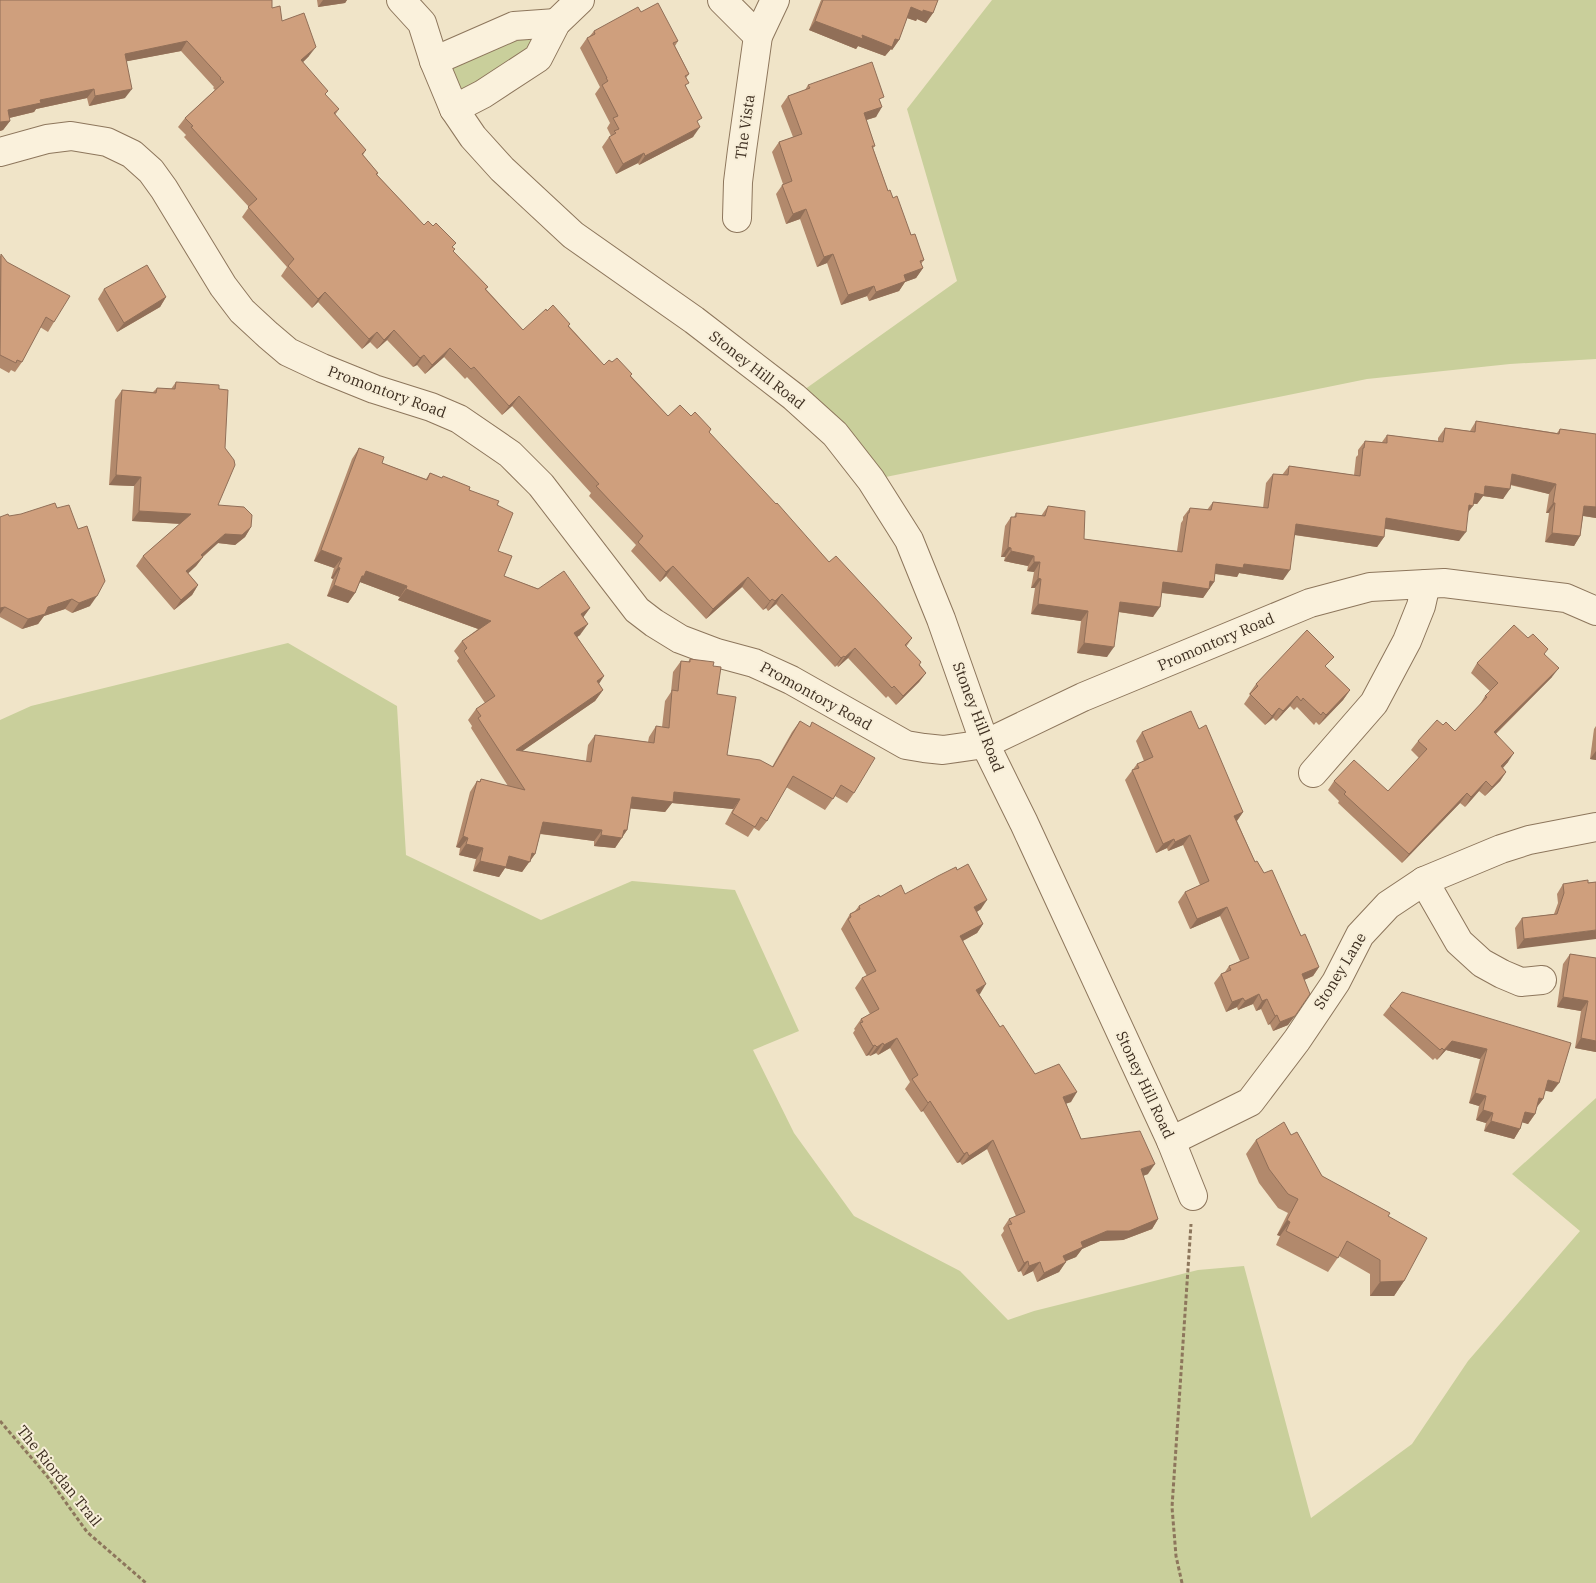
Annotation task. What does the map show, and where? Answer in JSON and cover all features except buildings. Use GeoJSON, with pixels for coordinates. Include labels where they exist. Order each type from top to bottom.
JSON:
{"type":"FeatureCollection","features":[{"type":"Feature","properties":{"kind":"street","name":"Stoney Hill Road"},"geometry":{"type":"LineString","coordinates":[[401,0],[425,11],[434,61],[454,109],[474,138],[502,169],[573,235],[732,348],[794,397],[835,434],[871,480],[909,540],[941,619],[985,744],[1028,832],[1171,1141],[1193,1196]]}},
{"type":"Feature","properties":{"kind":"street"},"geometry":{"type":"LineString","coordinates":[[454,109],[483,94],[538,58],[556,23],[580,0]]}},
{"type":"Feature","properties":{"kind":"street"},"geometry":{"type":"LineString","coordinates":[[722,0],[758,36]]}},
{"type":"Feature","properties":{"kind":"street","name":"The Vista"},"geometry":{"type":"LineString","coordinates":[[737,218],[738,182],[758,36],[775,0]]}},
{"type":"Feature","properties":{"kind":"street"},"geometry":{"type":"LineString","coordinates":[[434,61],[514,26],[556,23]]}},
{"type":"Feature","properties":{"kind":"street","name":"Promontory Road"},"geometry":{"type":"LineString","coordinates":[[0,152],[46,139],[70,136],[107,142],[132,154],[151,171],[164,189],[223,286],[242,311],[288,352],[374,389],[431,407],[459,420],[510,454],[541,485],[637,610],[660,627],[680,639],[717,653],[754,663],[791,680],[906,745],[943,750],[985,744],[1083,697],[1310,603],[1370,587],[1444,583],[1566,598],[1596,611]]}},
{"type":"Feature","properties":{"kind":"street"},"geometry":{"type":"LineString","coordinates":[[1313,773],[1374,703],[1407,641],[1421,606],[1426,584]]}},
{"type":"Feature","properties":{"kind":"street","name":"Stoney Lane"},"geometry":{"type":"LineString","coordinates":[[1171,1141],[1250,1102],[1297,1040],[1336,982],[1360,935],[1388,905],[1424,881],[1501,849],[1529,840],[1596,827]]}},
{"type":"Feature","properties":{"kind":"street"},"geometry":{"type":"LineString","coordinates":[[1424,881],[1459,942],[1482,963],[1521,982],[1542,980]]}},
{"type":"Feature","properties":{"kind":"path"},"geometry":{"type":"LineString","coordinates":[[1182,1583],[1176,1556],[1172,1507],[1193,1196]]}},
{"type":"Feature","properties":{"kind":"path","name":"The Riordan Trail"},"geometry":{"type":"LineString","coordinates":[[0,1421],[46,1476],[87,1532],[146,1583]]}},
{"type":"Feature","properties":{"kind":"green space"},"geometry":{"type":"Polygon","coordinates":[[[992,0],[1596,0],[1596,359],[1510,364],[1367,379],[871,480],[794,397],[957,281],[907,109],[992,0]]]}},
{"type":"Feature","properties":{"kind":"green space"},"geometry":{"type":"Polygon","coordinates":[[[556,23],[538,58],[454,109],[434,61],[556,23]]]}},
{"type":"Feature","properties":{"kind":"green space"},"geometry":{"type":"Polygon","coordinates":[[[288,643],[397,706],[406,855],[541,920],[632,881],[735,890],[799,1031],[753,1050],[794,1133],[854,1216],[960,1271],[1008,1320],[1034,1311],[1198,1270],[1244,1266],[1311,1518],[1412,1444],[1468,1361],[1580,1231],[1512,1174],[1596,1098],[1596,1583],[0,1583],[0,720],[31,706],[288,643]]]}}]}
